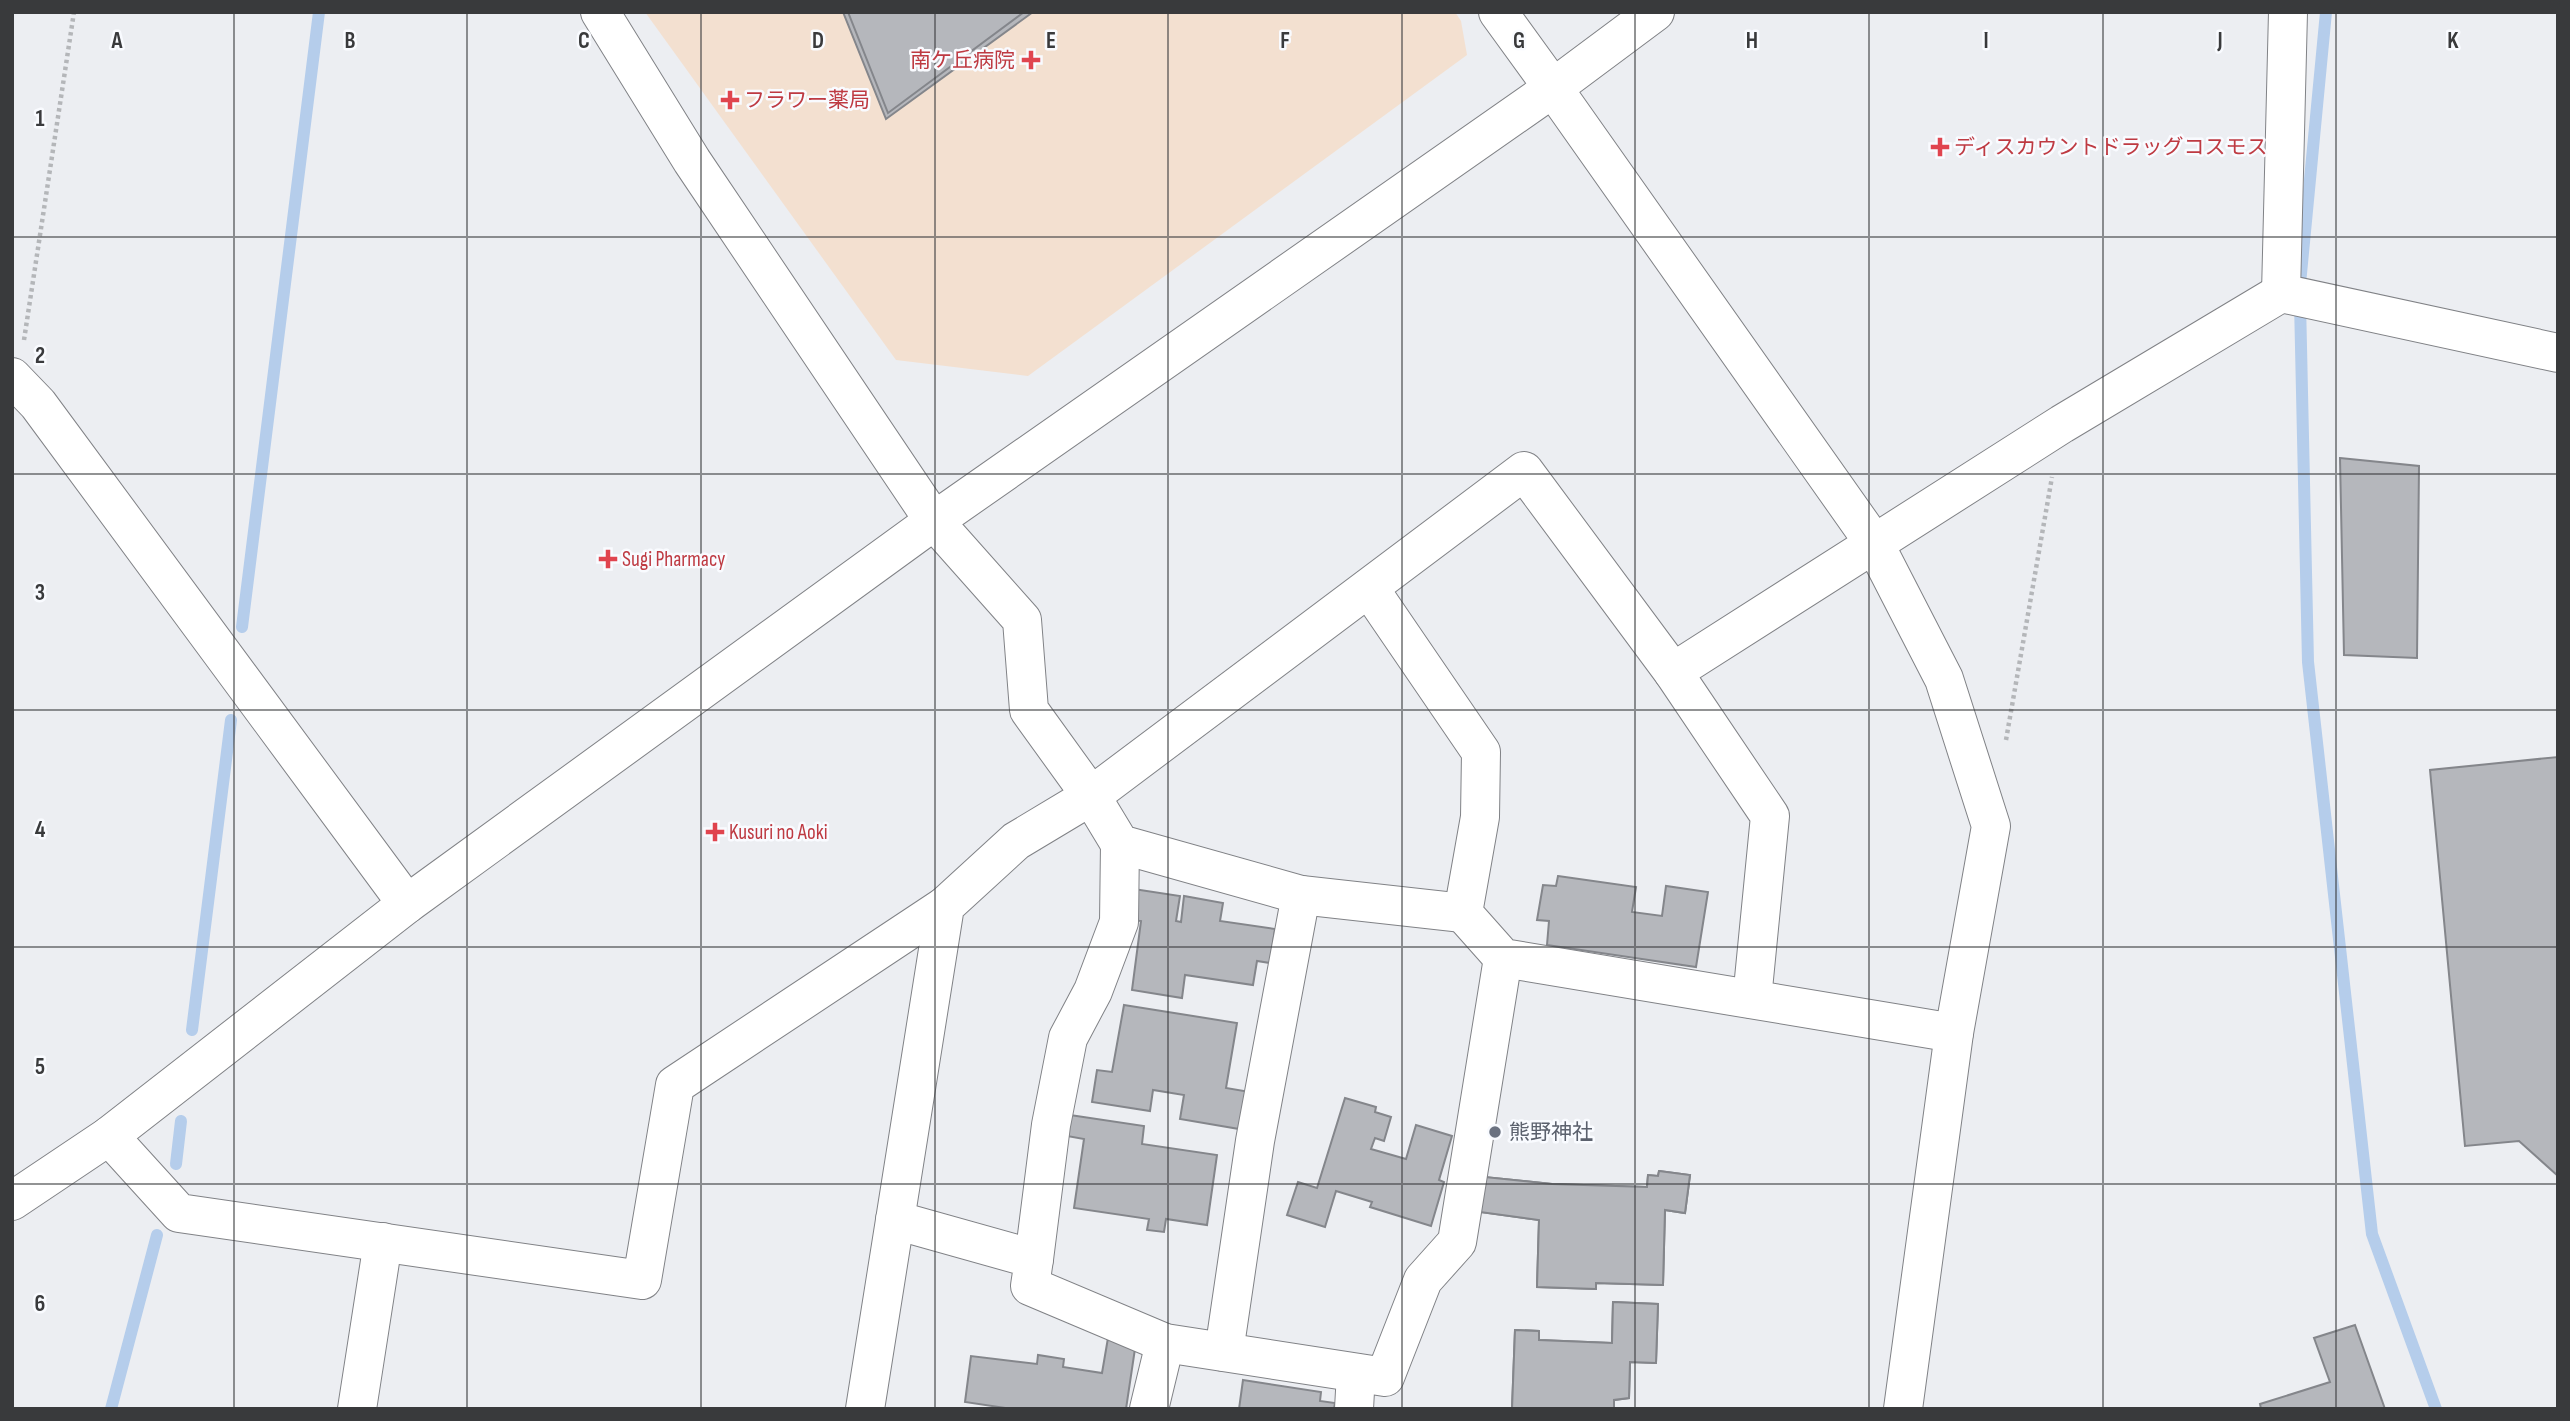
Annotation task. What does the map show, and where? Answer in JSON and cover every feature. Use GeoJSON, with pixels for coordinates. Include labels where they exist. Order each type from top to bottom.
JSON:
{"type":"FeatureCollection","features":[{"type":"Feature","properties":{"kind":"street"},"geometry":{"type":"LineString","coordinates":[[600,12],[692,161],[934,522],[1022,620],[1029,710],[1091,796],[1120,844],[1119,922],[1093,991],[1068,1038],[1051,1125],[1030,1286],[1165,1343],[1224,1352],[1355,1391],[1385,1377],[1423,1280],[1457,1242],[1503,958]]}},
{"type":"Feature","properties":{"kind":"street"},"geometry":{"type":"LineString","coordinates":[[1498,12],[1874,543],[1944,679],[1991,826],[1954,1032],[1903,1409]]}},
{"type":"Feature","properties":{"kind":"street"},"geometry":{"type":"LineString","coordinates":[[12,1201],[109,1136],[407,904],[934,522],[1553,88],[1655,12]]}},
{"type":"Feature","properties":{"kind":"street"},"geometry":{"type":"LineString","coordinates":[[2281,293],[2288,12]]}},
{"type":"Feature","properties":{"kind":"street"},"geometry":{"type":"LineString","coordinates":[[1673,671],[2062,424],[2281,293],[2558,353]]}},
{"type":"Feature","properties":{"kind":"street"},"geometry":{"type":"LineString","coordinates":[[17,362],[38,404],[407,904]]}},
{"type":"Feature","properties":{"kind":"street"},"geometry":{"type":"LineString","coordinates":[[109,1136],[179,1213],[642,1280],[676,1085],[945,906],[1016,841],[1091,796],[1524,471],[1673,671],[1770,816],[1752,999]]}},
{"type":"Feature","properties":{"kind":"street"},"geometry":{"type":"LineString","coordinates":[[1369,588],[1481,752],[1480,817],[1463,913]]}},
{"type":"Feature","properties":{"kind":"street"},"geometry":{"type":"LineString","coordinates":[[1120,844],[1301,895],[1463,913],[1503,958],[1954,1032]]}},
{"type":"Feature","properties":{"kind":"street"},"geometry":{"type":"LineString","coordinates":[[1224,1352],[1255,1141],[1301,895]]}},
{"type":"Feature","properties":{"kind":"street"},"geometry":{"type":"LineString","coordinates":[[865,1409],[945,906]]}},
{"type":"Feature","properties":{"kind":"street"},"geometry":{"type":"LineString","coordinates":[[895,1220],[1034,1259]]}},
{"type":"Feature","properties":{"kind":"street"},"geometry":{"type":"LineString","coordinates":[[357,1409],[383,1242]]}},
{"type":"Feature","properties":{"kind":"street"},"geometry":{"type":"LineString","coordinates":[[1149,1409],[1165,1343]]}},
{"type":"Feature","properties":{"kind":"path"},"geometry":{"type":"LineString","coordinates":[[17,362],[74,12]]}},
{"type":"Feature","properties":{"kind":"path"},"geometry":{"type":"LineString","coordinates":[[2005,745],[2062,424]]}},
{"type":"Feature","properties":{"kind":"shaded area"},"geometry":{"type":"Polygon","coordinates":[[[645,12],[1455,12],[1461,21],[1467,55],[1028,376],[896,360],[645,12]]]}},
{"type":"Feature","properties":{"kind":"building"},"geometry":{"type":"Polygon","coordinates":[[[843,12],[1033,12],[886,119],[843,12]]]}},
{"type":"Feature","properties":{"kind":"building"},"geometry":{"type":"Polygon","coordinates":[[[848,12],[1024,12],[888,113],[848,12]]]}},
{"type":"Feature","properties":{"kind":"building"},"geometry":{"type":"Polygon","coordinates":[[[2340,458],[2419,466],[2417,658],[2344,655],[2340,458]]]}},
{"type":"Feature","properties":{"kind":"building"},"geometry":{"type":"Polygon","coordinates":[[[2558,757],[2558,1176],[2519,1141],[2465,1146],[2430,770],[2558,757]]]}},
{"type":"Feature","properties":{"kind":"building"},"geometry":{"type":"Polygon","coordinates":[[[1558,876],[1636,887],[1632,912],[1662,916],[1666,886],[1708,892],[1696,967],[1547,945],[1549,921],[1537,920],[1543,885],[1556,886],[1558,876]]]}},
{"type":"Feature","properties":{"kind":"building"},"geometry":{"type":"Polygon","coordinates":[[[1127,888],[1180,896],[1176,921],[1181,922],[1184,896],[1223,903],[1220,921],[1275,929],[1270,963],[1257,961],[1253,985],[1185,975],[1182,998],[1132,990],[1141,921],[1124,919],[1127,888]]]}},
{"type":"Feature","properties":{"kind":"building"},"geometry":{"type":"Polygon","coordinates":[[[1124,1005],[1237,1023],[1226,1088],[1250,1092],[1245,1130],[1180,1119],[1184,1095],[1153,1090],[1150,1111],[1092,1102],[1097,1070],[1112,1072],[1124,1005]]]}},
{"type":"Feature","properties":{"kind":"building"},"geometry":{"type":"Polygon","coordinates":[[[1345,1098],[1376,1107],[1375,1112],[1391,1117],[1384,1141],[1375,1138],[1371,1149],[1406,1159],[1416,1125],[1452,1136],[1439,1180],[1444,1182],[1431,1226],[1370,1207],[1372,1202],[1336,1191],[1325,1227],[1287,1215],[1298,1182],[1317,1188],[1345,1098]]]}},
{"type":"Feature","properties":{"kind":"building"},"geometry":{"type":"Polygon","coordinates":[[[1070,1115],[1144,1126],[1142,1144],[1217,1155],[1207,1225],[1166,1219],[1164,1232],[1147,1230],[1149,1219],[1074,1208],[1084,1139],[1067,1136],[1070,1115]]]}},
{"type":"Feature","properties":{"kind":"building"},"geometry":{"type":"Polygon","coordinates":[[[1659,1171],[1690,1175],[1685,1213],[1665,1210],[1663,1285],[1596,1283],[1596,1289],[1537,1287],[1539,1220],[1480,1212],[1485,1177],[1552,1184],[1647,1187],[1648,1175],[1658,1176],[1659,1171]]]}},
{"type":"Feature","properties":{"kind":"building"},"geometry":{"type":"Polygon","coordinates":[[[1659,1171],[1690,1175],[1685,1213],[1665,1210],[1663,1285],[1596,1283],[1596,1289],[1537,1287],[1539,1220],[1480,1212],[1485,1177],[1552,1184],[1647,1187],[1648,1175],[1658,1176],[1659,1171]]]}},
{"type":"Feature","properties":{"kind":"building"},"geometry":{"type":"Polygon","coordinates":[[[1613,1302],[1658,1304],[1656,1363],[1630,1362],[1629,1398],[1614,1400],[1614,1409],[1512,1409],[1515,1330],[1539,1331],[1539,1340],[1612,1343],[1613,1302]]]}},
{"type":"Feature","properties":{"kind":"building"},"geometry":{"type":"Polygon","coordinates":[[[1613,1302],[1658,1304],[1656,1363],[1630,1362],[1629,1398],[1614,1400],[1614,1409],[1512,1409],[1515,1330],[1539,1331],[1539,1340],[1612,1343],[1613,1302]]]}},
{"type":"Feature","properties":{"kind":"building"},"geometry":{"type":"Polygon","coordinates":[[[2355,1325],[2385,1409],[2261,1409],[2260,1404],[2330,1382],[2314,1338],[2355,1325]]]}},
{"type":"Feature","properties":{"kind":"building"},"geometry":{"type":"Polygon","coordinates":[[[1108,1338],[1136,1342],[1126,1409],[1012,1409],[965,1402],[971,1356],[1037,1364],[1038,1355],[1064,1359],[1063,1367],[1102,1373],[1108,1338]]]}},
{"type":"Feature","properties":{"kind":"building"},"geometry":{"type":"Polygon","coordinates":[[[1243,1380],[1321,1392],[1320,1401],[1335,1403],[1334,1409],[1239,1409],[1243,1380]]]}},
{"type":"Feature","properties":{"kind":"waterway"},"geometry":{"type":"LineString","coordinates":[[242,627],[319,12]]}},
{"type":"Feature","properties":{"kind":"waterway"},"geometry":{"type":"LineString","coordinates":[[2300,284],[2326,12]]}},
{"type":"Feature","properties":{"kind":"waterway"},"geometry":{"type":"LineString","coordinates":[[2300,302],[2308,662],[2372,1234],[2436,1409]]}},
{"type":"Feature","properties":{"kind":"waterway"},"geometry":{"type":"LineString","coordinates":[[192,1030],[231,720]]}},
{"type":"Feature","properties":{"kind":"waterway"},"geometry":{"type":"LineString","coordinates":[[176,1164],[181,1121]]}},
{"type":"Feature","properties":{"kind":"waterway"},"geometry":{"type":"LineString","coordinates":[[111,1409],[157,1235]]}},
{"type":"Feature","properties":{"kind":"place","name":"南ケ丘病院"},"geometry":{"type":"Point","coordinates":[1031,60]}},
{"type":"Feature","properties":{"kind":"place","name":"フラワー薬局"},"geometry":{"type":"Point","coordinates":[730,100]}},
{"type":"Feature","properties":{"kind":"place","name":"ディスカウントドラッグコスモス"},"geometry":{"type":"Point","coordinates":[1940,147]}},
{"type":"Feature","properties":{"kind":"place","name":"Sugi Pharmacy"},"geometry":{"type":"Point","coordinates":[608,559]}},
{"type":"Feature","properties":{"kind":"place","name":"Kusuri no Aoki"},"geometry":{"type":"Point","coordinates":[715,832]}},
{"type":"Feature","properties":{"kind":"place","name":"熊野神社"},"geometry":{"type":"Point","coordinates":[1495,1132]}}]}
